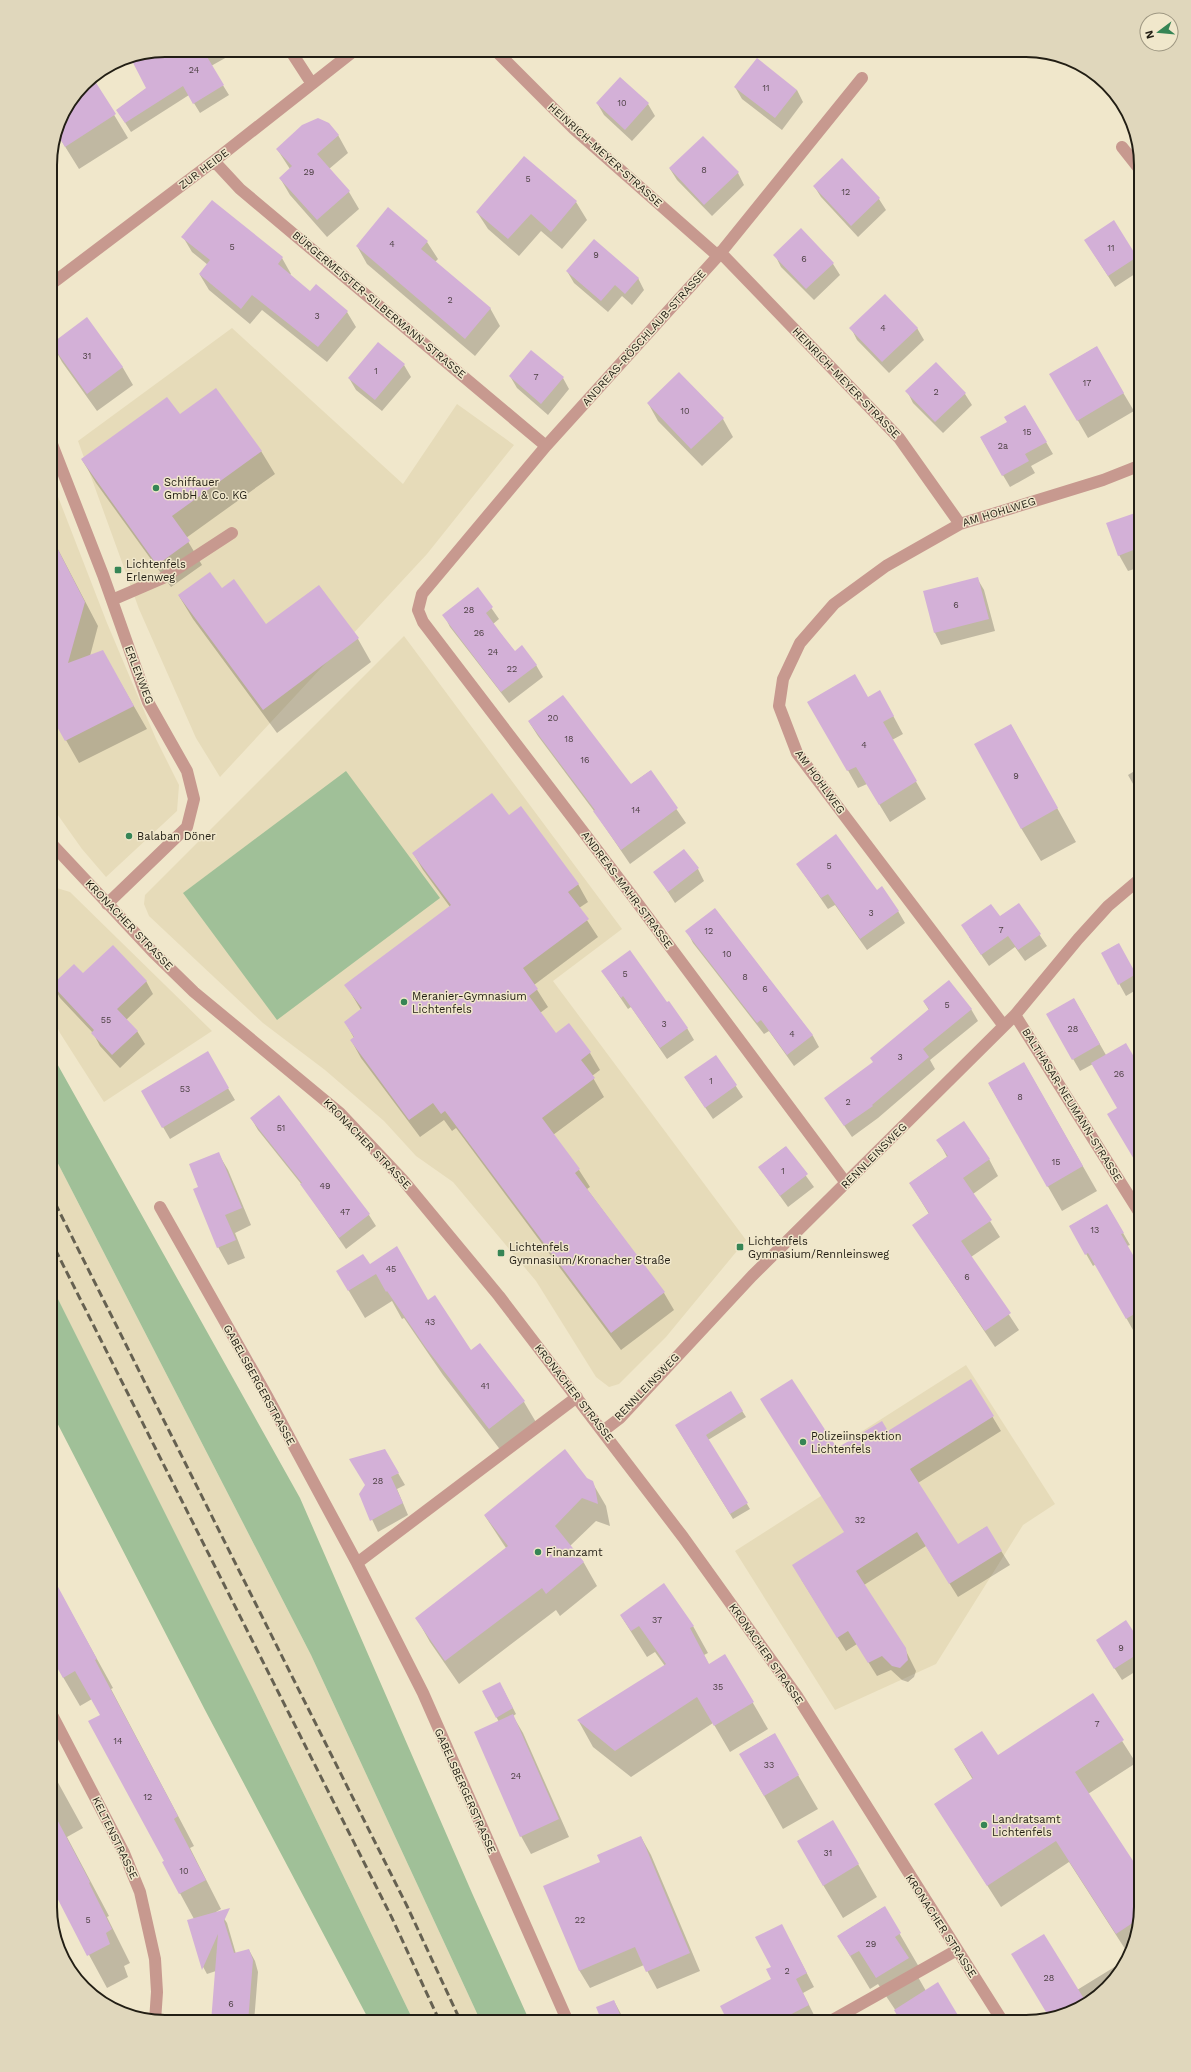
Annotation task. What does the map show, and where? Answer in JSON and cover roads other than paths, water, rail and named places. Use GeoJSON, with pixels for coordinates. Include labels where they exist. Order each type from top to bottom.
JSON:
{"type":"FeatureCollection","features":[{"type":"Feature","properties":{"kind":"street"},"geometry":{"type":"LineString","coordinates":[[295,57],[312,84]]}},
{"type":"Feature","properties":{"kind":"street","name":"ZUR HEIDE"},"geometry":{"type":"LineString","coordinates":[[57,280],[214,161],[346,57]]}},
{"type":"Feature","properties":{"kind":"street","name":"HEINRICH-MEYER-STRASSE"},"geometry":{"type":"LineString","coordinates":[[502,57],[574,129],[719,254],[899,438],[960,524]]}},
{"type":"Feature","properties":{"kind":"street","name":"ANDREAS-RÖSCHLAUB-STRASSE"},"geometry":{"type":"LineString","coordinates":[[422,594],[546,446],[719,254],[862,78]]}},
{"type":"Feature","properties":{"kind":"street"},"geometry":{"type":"LineString","coordinates":[[1122,147],[1134,162]]}},
{"type":"Feature","properties":{"kind":"street","name":"BÜRGERMEISTER-SILBERMANN-STRASSE"},"geometry":{"type":"LineString","coordinates":[[214,161],[240,189],[546,446]]}},
{"type":"Feature","properties":{"kind":"street","name":"ERLENWEG"},"geometry":{"type":"LineString","coordinates":[[57,456],[112,600],[148,702],[187,771],[194,799],[187,827],[107,904]]}},
{"type":"Feature","properties":{"kind":"street","name":"AM HOHLWEG"},"geometry":{"type":"LineString","coordinates":[[1004,1026],[797,753],[779,706],[783,679],[800,643],[834,604],[886,566],[960,524],[1103,480],[1134,468]]}},
{"type":"Feature","properties":{"kind":"street"},"geometry":{"type":"LineString","coordinates":[[112,600],[163,578],[232,533]]}},
{"type":"Feature","properties":{"kind":"street","name":"ANDREAS-MAHR-STRASSE"},"geometry":{"type":"LineString","coordinates":[[422,594],[418,610],[423,622],[632,897],[846,1183]]}},
{"type":"Feature","properties":{"kind":"street","name":"KRONACHER STRASSE"},"geometry":{"type":"LineString","coordinates":[[57,850],[107,904],[194,992],[340,1113],[418,1198],[499,1296],[683,1537],[797,1696],[999,2015]]}},
{"type":"Feature","properties":{"kind":"street","name":"RENNLEINSWEG"},"geometry":{"type":"LineString","coordinates":[[603,1431],[620,1418],[752,1276],[1015,1015],[1083,933],[1108,906],[1134,884]]}},
{"type":"Feature","properties":{"kind":"street","name":"BALTHASAR-NEUMANN-STRASSE"},"geometry":{"type":"LineString","coordinates":[[1015,1015],[1134,1204]]}},
{"type":"Feature","properties":{"kind":"street","name":"GABELSBERGERSTRASSE"},"geometry":{"type":"LineString","coordinates":[[160,1207],[267,1396],[357,1563],[423,1693],[565,2015]]}},
{"type":"Feature","properties":{"kind":"street"},"geometry":{"type":"LineString","coordinates":[[357,1563],[577,1397]]}},
{"type":"Feature","properties":{"kind":"street","name":"KELTENSTRASSE"},"geometry":{"type":"LineString","coordinates":[[57,1724],[124,1853],[140,1892],[155,1959],[157,1992],[155,2015]]}},
{"type":"Feature","properties":{"kind":"street"},"geometry":{"type":"LineString","coordinates":[[841,2015],[957,1950]]}},
{"type":"Feature","properties":{"kind":"railway"},"geometry":{"type":"LineString","coordinates":[[57,1207],[407,1906],[458,2015]]}},
{"type":"Feature","properties":{"kind":"railway"},"geometry":{"type":"LineString","coordinates":[[57,1253],[392,1918],[437,2015]]}},
{"type":"Feature","properties":{"kind":"place","name":"Schiffauer GmbH & Co. KG"},"geometry":{"type":"Point","coordinates":[156,488]}},
{"type":"Feature","properties":{"kind":"place","name":"Lichtenfels Erlenweg"},"geometry":{"type":"Point","coordinates":[118,570]}},
{"type":"Feature","properties":{"kind":"place","name":"Balaban Döner"},"geometry":{"type":"Point","coordinates":[129,836]}},
{"type":"Feature","properties":{"kind":"place","name":"Meranier-Gymnasium Lichtenfels"},"geometry":{"type":"Point","coordinates":[404,1002]}},
{"type":"Feature","properties":{"kind":"place","name":"Lichtenfels Gymnasium/Rennleinsweg"},"geometry":{"type":"Point","coordinates":[740,1247]}},
{"type":"Feature","properties":{"kind":"place","name":"Lichtenfels Gymnasium/Kronacher Straße"},"geometry":{"type":"Point","coordinates":[501,1253]}},
{"type":"Feature","properties":{"kind":"place","name":"Polizeiinspektion Lichtenfels"},"geometry":{"type":"Point","coordinates":[803,1442]}},
{"type":"Feature","properties":{"kind":"place","name":"Finanzamt"},"geometry":{"type":"Point","coordinates":[538,1552]}},
{"type":"Feature","properties":{"kind":"place","name":"Landratsamt Lichtenfels"},"geometry":{"type":"Point","coordinates":[984,1825]}}]}
